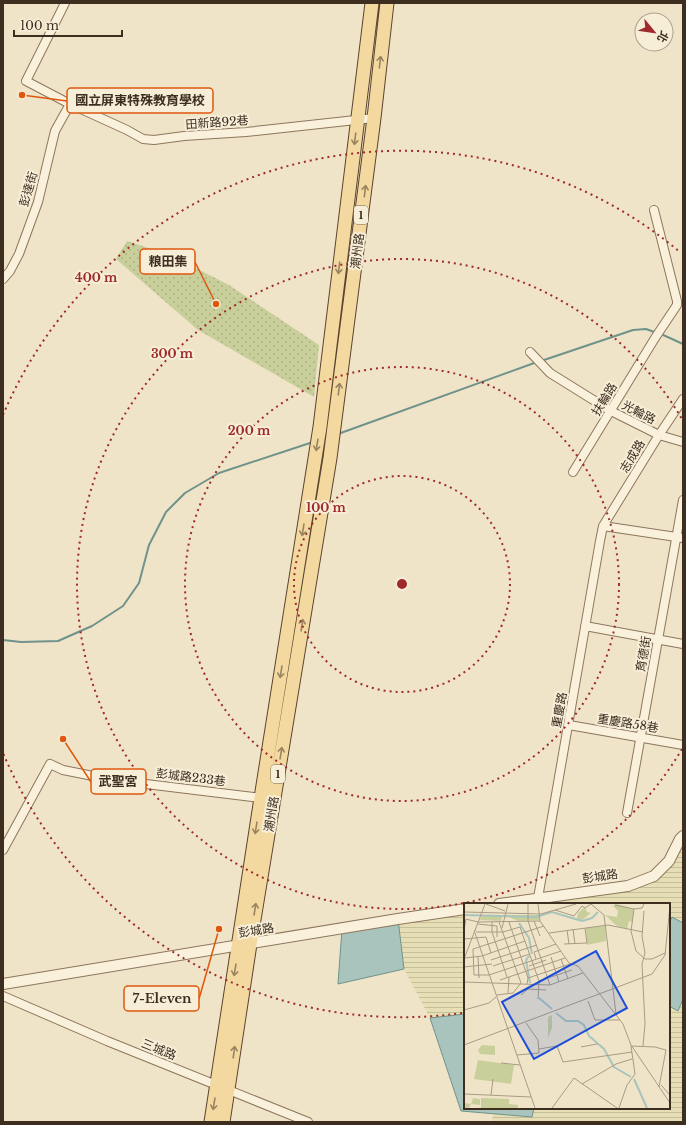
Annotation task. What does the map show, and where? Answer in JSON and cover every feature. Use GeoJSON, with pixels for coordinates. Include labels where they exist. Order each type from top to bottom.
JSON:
{"type":"FeatureCollection","features":[{"type":"Feature","properties":{"kind":"main road","name":"潮州路"},"geometry":{"type":"LineString","coordinates":[[244,945],[261,798],[320,427],[372,3]]}},
{"type":"Feature","properties":{"kind":"main road","name":"潮州路"},"geometry":{"type":"LineString","coordinates":[[212,1122],[222,1088],[244,945],[330,458],[374,118],[387,3]]}},
{"type":"Feature","properties":{"kind":"main road","name":"潮州路"},"geometry":{"type":"LineString","coordinates":[[222,1088],[223,1122]]}},
{"type":"Feature","properties":{"kind":"street","name":"田新路92巷"},"geometry":{"type":"LineString","coordinates":[[65,3],[26,81],[143,139],[154,140],[184,136],[246,132],[374,118]]}},
{"type":"Feature","properties":{"kind":"street","name":"彭達街"},"geometry":{"type":"LineString","coordinates":[[3,279],[19,254],[38,202],[55,131],[70,104]]}},
{"type":"Feature","properties":{"kind":"street","name":"扶輪路"},"geometry":{"type":"LineString","coordinates":[[573,472],[655,338],[677,305],[678,301],[654,210]]}},
{"type":"Feature","properties":{"kind":"street","name":"光輪路"},"geometry":{"type":"LineString","coordinates":[[530,352],[547,371],[610,411],[659,435],[683,442]]}},
{"type":"Feature","properties":{"kind":"street","name":"志成路"},"geometry":{"type":"LineString","coordinates":[[604,526],[659,435],[683,399]]}},
{"type":"Feature","properties":{"kind":"street","name":"育德街"},"geometry":{"type":"LineString","coordinates":[[627,813],[658,639],[680,537],[683,500]]}},
{"type":"Feature","properties":{"kind":"street"},"geometry":{"type":"LineString","coordinates":[[604,526],[680,537]]}},
{"type":"Feature","properties":{"kind":"street","name":"重慶路"},"geometry":{"type":"LineString","coordinates":[[538,898],[600,541],[604,526]]}},
{"type":"Feature","properties":{"kind":"street"},"geometry":{"type":"LineString","coordinates":[[585,626],[683,644]]}},
{"type":"Feature","properties":{"kind":"street","name":"重慶路58巷"},"geometry":{"type":"LineString","coordinates":[[569,725],[683,745]]}},
{"type":"Feature","properties":{"kind":"street","name":"彭城路233巷"},"geometry":{"type":"LineString","coordinates":[[3,850],[50,764],[63,770],[113,780],[261,798]]}},
{"type":"Feature","properties":{"kind":"street","name":"彭城路"},"geometry":{"type":"LineString","coordinates":[[506,903],[628,886],[654,876],[669,861],[683,836]]}},
{"type":"Feature","properties":{"kind":"street","name":"彭城路"},"geometry":{"type":"LineString","coordinates":[[3,984],[464,909]]}},
{"type":"Feature","properties":{"kind":"street","name":"三城路"},"geometry":{"type":"LineString","coordinates":[[3,996],[107,1041],[308,1122]]}},
{"type":"Feature","properties":{"kind":"shaded area"},"geometry":{"type":"Polygon","coordinates":[[[677,844],[683,848],[683,1122],[492,1122],[493,1113],[532,1117],[534,1109],[670,1109],[670,903],[509,903],[628,886],[654,876],[677,844]]]}},
{"type":"Feature","properties":{"kind":"shaded area"},"geometry":{"type":"Polygon","coordinates":[[[464,909],[464,1014],[430,1018],[404,969],[398,919],[464,909]]]}},
{"type":"Feature","properties":{"kind":"green space"},"geometry":{"type":"Polygon","coordinates":[[[127,241],[170,255],[229,285],[319,345],[314,397],[198,330],[116,259],[127,241]]]}},
{"type":"Feature","properties":{"kind":"water"},"geometry":{"type":"Polygon","coordinates":[[[672,917],[683,923],[683,999],[678,1011],[670,1007],[670,921],[672,917]]]}},
{"type":"Feature","properties":{"kind":"water"},"geometry":{"type":"Polygon","coordinates":[[[398,919],[404,969],[338,984],[342,929],[398,919]]]}},
{"type":"Feature","properties":{"kind":"water"},"geometry":{"type":"Polygon","coordinates":[[[464,1014],[464,1109],[534,1109],[532,1117],[461,1111],[430,1018],[464,1014]]]}},
{"type":"Feature","properties":{"kind":"waterway"},"geometry":{"type":"LineString","coordinates":[[541,361],[633,330],[646,329],[657,333]]}},
{"type":"Feature","properties":{"kind":"waterway"},"geometry":{"type":"LineString","coordinates":[[661,334],[683,344]]}},
{"type":"Feature","properties":{"kind":"waterway"},"geometry":{"type":"LineString","coordinates":[[338,434],[537,362]]}},
{"type":"Feature","properties":{"kind":"waterway"},"geometry":{"type":"LineString","coordinates":[[3,640],[21,642],[58,641],[92,626],[123,606],[139,583],[149,545],[166,512],[185,493],[219,473],[313,442]]}},
{"type":"Feature","properties":{"kind":"place","name":"國立屏東特殊教育學校"},"geometry":{"type":"Point","coordinates":[22,95]}},
{"type":"Feature","properties":{"kind":"place","name":"粮田集"},"geometry":{"type":"Point","coordinates":[216,304]}},
{"type":"Feature","properties":{"kind":"place","name":"武聖宮"},"geometry":{"type":"Point","coordinates":[63,739]}},
{"type":"Feature","properties":{"kind":"place","name":"7-Eleven"},"geometry":{"type":"Point","coordinates":[219,929]}}]}
